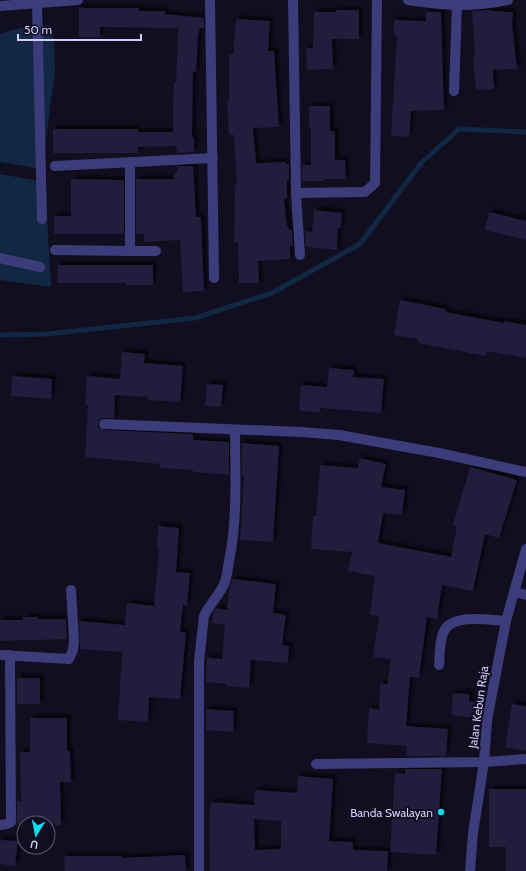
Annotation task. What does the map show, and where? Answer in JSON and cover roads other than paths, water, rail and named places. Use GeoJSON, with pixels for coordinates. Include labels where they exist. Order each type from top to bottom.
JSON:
{"type":"FeatureCollection","features":[{"type":"Feature","properties":{"kind":"street"},"geometry":{"type":"LineString","coordinates":[[0,6],[78,0]]}},
{"type":"Feature","properties":{"kind":"street"},"geometry":{"type":"LineString","coordinates":[[210,0],[214,278]]}},
{"type":"Feature","properties":{"kind":"street"},"geometry":{"type":"LineString","coordinates":[[293,0],[296,193],[300,255]]}},
{"type":"Feature","properties":{"kind":"street"},"geometry":{"type":"LineString","coordinates":[[296,193],[365,192],[375,183],[378,0]]}},
{"type":"Feature","properties":{"kind":"street"},"geometry":{"type":"LineString","coordinates":[[408,0],[457,5],[493,4],[508,0]]}},
{"type":"Feature","properties":{"kind":"street"},"geometry":{"type":"LineString","coordinates":[[37,3],[42,219]]}},
{"type":"Feature","properties":{"kind":"street"},"geometry":{"type":"LineString","coordinates":[[454,92],[457,5]]}},
{"type":"Feature","properties":{"kind":"street"},"geometry":{"type":"LineString","coordinates":[[55,166],[213,158]]}},
{"type":"Feature","properties":{"kind":"street"},"geometry":{"type":"LineString","coordinates":[[130,162],[130,251]]}},
{"type":"Feature","properties":{"kind":"street"},"geometry":{"type":"LineString","coordinates":[[55,250],[156,251]]}},
{"type":"Feature","properties":{"kind":"street"},"geometry":{"type":"LineString","coordinates":[[0,258],[40,267]]}},
{"type":"Feature","properties":{"kind":"street"},"geometry":{"type":"LineString","coordinates":[[104,424],[302,432],[340,435],[439,452],[526,472]]}},
{"type":"Feature","properties":{"kind":"street"},"geometry":{"type":"LineString","coordinates":[[199,871],[199,661],[204,616],[220,593],[225,580],[232,546],[235,430]]}},
{"type":"Feature","properties":{"kind":"street","name":"Jalan Kebun Raja"},"geometry":{"type":"LineString","coordinates":[[470,871],[473,833],[484,762],[487,720],[506,621],[526,549]]}},
{"type":"Feature","properties":{"kind":"street"},"geometry":{"type":"LineString","coordinates":[[0,655],[69,659],[73,650],[74,641],[71,590]]}},
{"type":"Feature","properties":{"kind":"street"},"geometry":{"type":"LineString","coordinates":[[514,592],[526,595]]}},
{"type":"Feature","properties":{"kind":"street"},"geometry":{"type":"LineString","coordinates":[[439,665],[441,640],[445,629],[451,624],[458,620],[475,619],[506,621]]}},
{"type":"Feature","properties":{"kind":"street"},"geometry":{"type":"LineString","coordinates":[[0,825],[11,822],[10,655]]}},
{"type":"Feature","properties":{"kind":"street"},"geometry":{"type":"LineString","coordinates":[[316,764],[484,762],[526,759]]}},
{"type":"Feature","properties":{"kind":"water"},"geometry":{"type":"Polygon","coordinates":[[[47,25],[54,39],[55,71],[42,169],[0,162],[0,34],[16,29],[47,25]]]}},
{"type":"Feature","properties":{"kind":"water"},"geometry":{"type":"Polygon","coordinates":[[[0,174],[45,182],[51,287],[0,280],[0,174]]]}},
{"type":"Feature","properties":{"kind":"waterway"},"geometry":{"type":"LineString","coordinates":[[0,335],[47,334],[195,318],[272,293],[360,244],[422,162],[459,129],[526,132]]}},
{"type":"Feature","properties":{"kind":"place","name":"Banda Swalayan"},"geometry":{"type":"Point","coordinates":[441,812]}}]}
